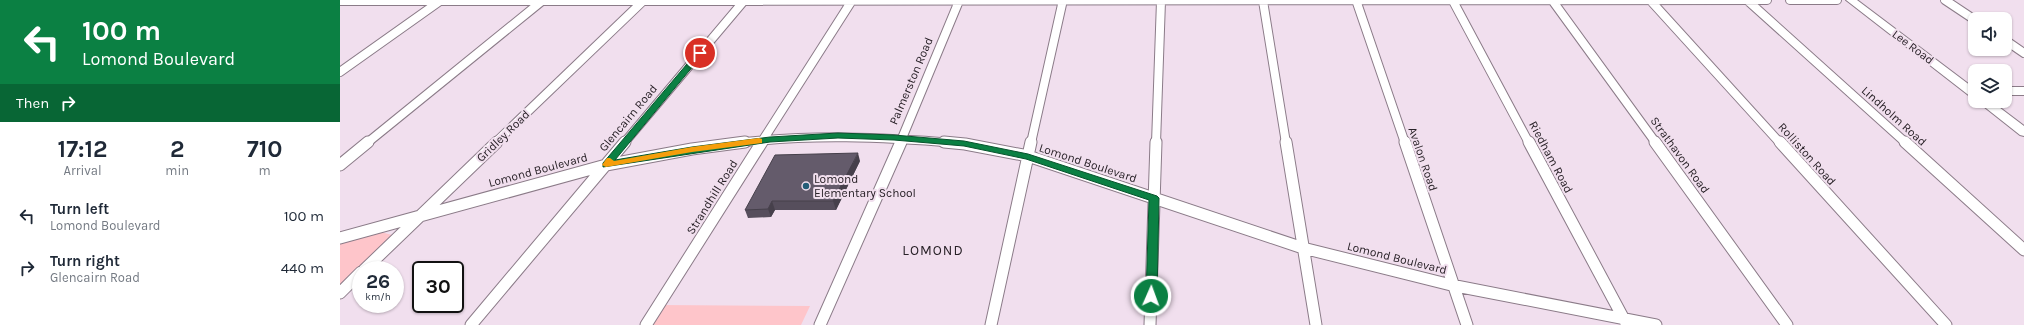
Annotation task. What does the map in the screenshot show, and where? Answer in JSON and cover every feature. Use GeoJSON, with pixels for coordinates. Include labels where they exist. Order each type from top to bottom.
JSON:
{"type":"FeatureCollection","features":[{"type":"Feature","properties":{"kind":"main road","name":"Lee Road"},"geometry":{"type":"LineString","coordinates":[[1851,0],[1968,88]]}},
{"type":"Feature","properties":{"kind":"main road"},"geometry":{"type":"LineString","coordinates":[[1993,108],[2024,132]]}},
{"type":"Feature","properties":{"kind":"street"},"geometry":{"type":"LineString","coordinates":[[340,1],[851,2],[1063,0],[1767,0]]}},
{"type":"Feature","properties":{"kind":"street"},"geometry":{"type":"LineString","coordinates":[[991,325],[1063,0]]}},
{"type":"Feature","properties":{"kind":"street","name":"Avalon Road"},"geometry":{"type":"LineString","coordinates":[[1356,0],[1466,325]]}},
{"type":"Feature","properties":{"kind":"street","name":"Strathavon Road"},"geometry":{"type":"LineString","coordinates":[[1552,0],[1787,325]]}},
{"type":"Feature","properties":{"kind":"street","name":"Rolliston Road"},"geometry":{"type":"LineString","coordinates":[[1650,0],[1946,325]]}},
{"type":"Feature","properties":{"kind":"street","name":"Lindholm Road"},"geometry":{"type":"LineString","coordinates":[[1747,0],[2024,250]]}},
{"type":"Feature","properties":{"kind":"street"},"geometry":{"type":"LineString","coordinates":[[1790,0],[1837,0]]}},
{"type":"Feature","properties":{"kind":"street"},"geometry":{"type":"LineString","coordinates":[[1945,0],[1968,15]]}},
{"type":"Feature","properties":{"kind":"street"},"geometry":{"type":"LineString","coordinates":[[340,72],[440,1]]}},
{"type":"Feature","properties":{"kind":"street"},"geometry":{"type":"LineString","coordinates":[[340,165],[542,1]]}},
{"type":"Feature","properties":{"kind":"street","name":"Palmerston Road"},"geometry":{"type":"LineString","coordinates":[[820,325],[902,139],[959,1]]}},
{"type":"Feature","properties":{"kind":"street"},"geometry":{"type":"LineString","coordinates":[[1150,325],[1161,1]]}},
{"type":"Feature","properties":{"kind":"street"},"geometry":{"type":"LineString","coordinates":[[1263,1],[1316,325]]}},
{"type":"Feature","properties":{"kind":"street","name":"Riedham Road"},"geometry":{"type":"LineString","coordinates":[[1453,1],[1625,322]]}},
{"type":"Feature","properties":{"kind":"street","name":"Gridley Road"},"geometry":{"type":"LineString","coordinates":[[373,261],[642,2]]}},
{"type":"Feature","properties":{"kind":"street","name":"Glencairn Road"},"geometry":{"type":"LineString","coordinates":[[471,325],[743,2]]}},
{"type":"Feature","properties":{"kind":"street","name":"Strandhill Road"},"geometry":{"type":"LineString","coordinates":[[646,325],[851,2]]}},
{"type":"Feature","properties":{"kind":"street"},"geometry":{"type":"LineString","coordinates":[[2012,45],[2024,53]]}},
{"type":"Feature","properties":{"kind":"street"},"geometry":{"type":"LineString","coordinates":[[2012,91],[2024,91]]}},
{"type":"Feature","properties":{"kind":"street","name":"Lomond Boulevard"},"geometry":{"type":"LineString","coordinates":[[340,238],[606,165],[692,150],[764,140],[838,136],[902,139],[964,144],[1028,156],[1303,248],[1452,285],[1625,322],[1656,325]]}},
{"type":"Feature","properties":{"kind":"street"},"geometry":{"type":"LineString","coordinates":[[340,293],[352,281]]}},
{"type":"Feature","properties":{"kind":"shaded area"},"geometry":{"type":"Polygon","coordinates":[[[381,232],[392,235],[365,261],[352,261],[352,273],[340,285],[340,243],[381,232]]]}},
{"type":"Feature","properties":{"kind":"shaded area"},"geometry":{"type":"Polygon","coordinates":[[[659,305],[810,306],[801,325],[648,325],[659,305]]]}},
{"type":"Feature","properties":{"kind":"building","name":"Lomond Elementary School"},"geometry":{"type":"Polygon","coordinates":[[[858,153],[833,201],[772,201],[768,209],[745,210],[775,155],[858,153]]]}},
{"type":"Feature","properties":{"kind":"slow traffic"},"geometry":{"type":"LineString","coordinates":[[610,160],[606,165],[692,150],[759,141]]}},
{"type":"Feature","properties":{"kind":"place","name":"Lomond Elementary School"},"geometry":{"type":"Point","coordinates":[806,186]}},
{"type":"Feature","properties":{"kind":"district","name":"LOMOND"},"geometry":{"type":"Point","coordinates":[933,250]}},
{"type":"Feature","properties":{"kind":"route"},"geometry":{"type":"LineString","coordinates":[[700,53],[606,165],[692,150],[770,139],[838,136],[894,138],[964,144],[1028,156],[1154,198],[1151,296]]}}]}
